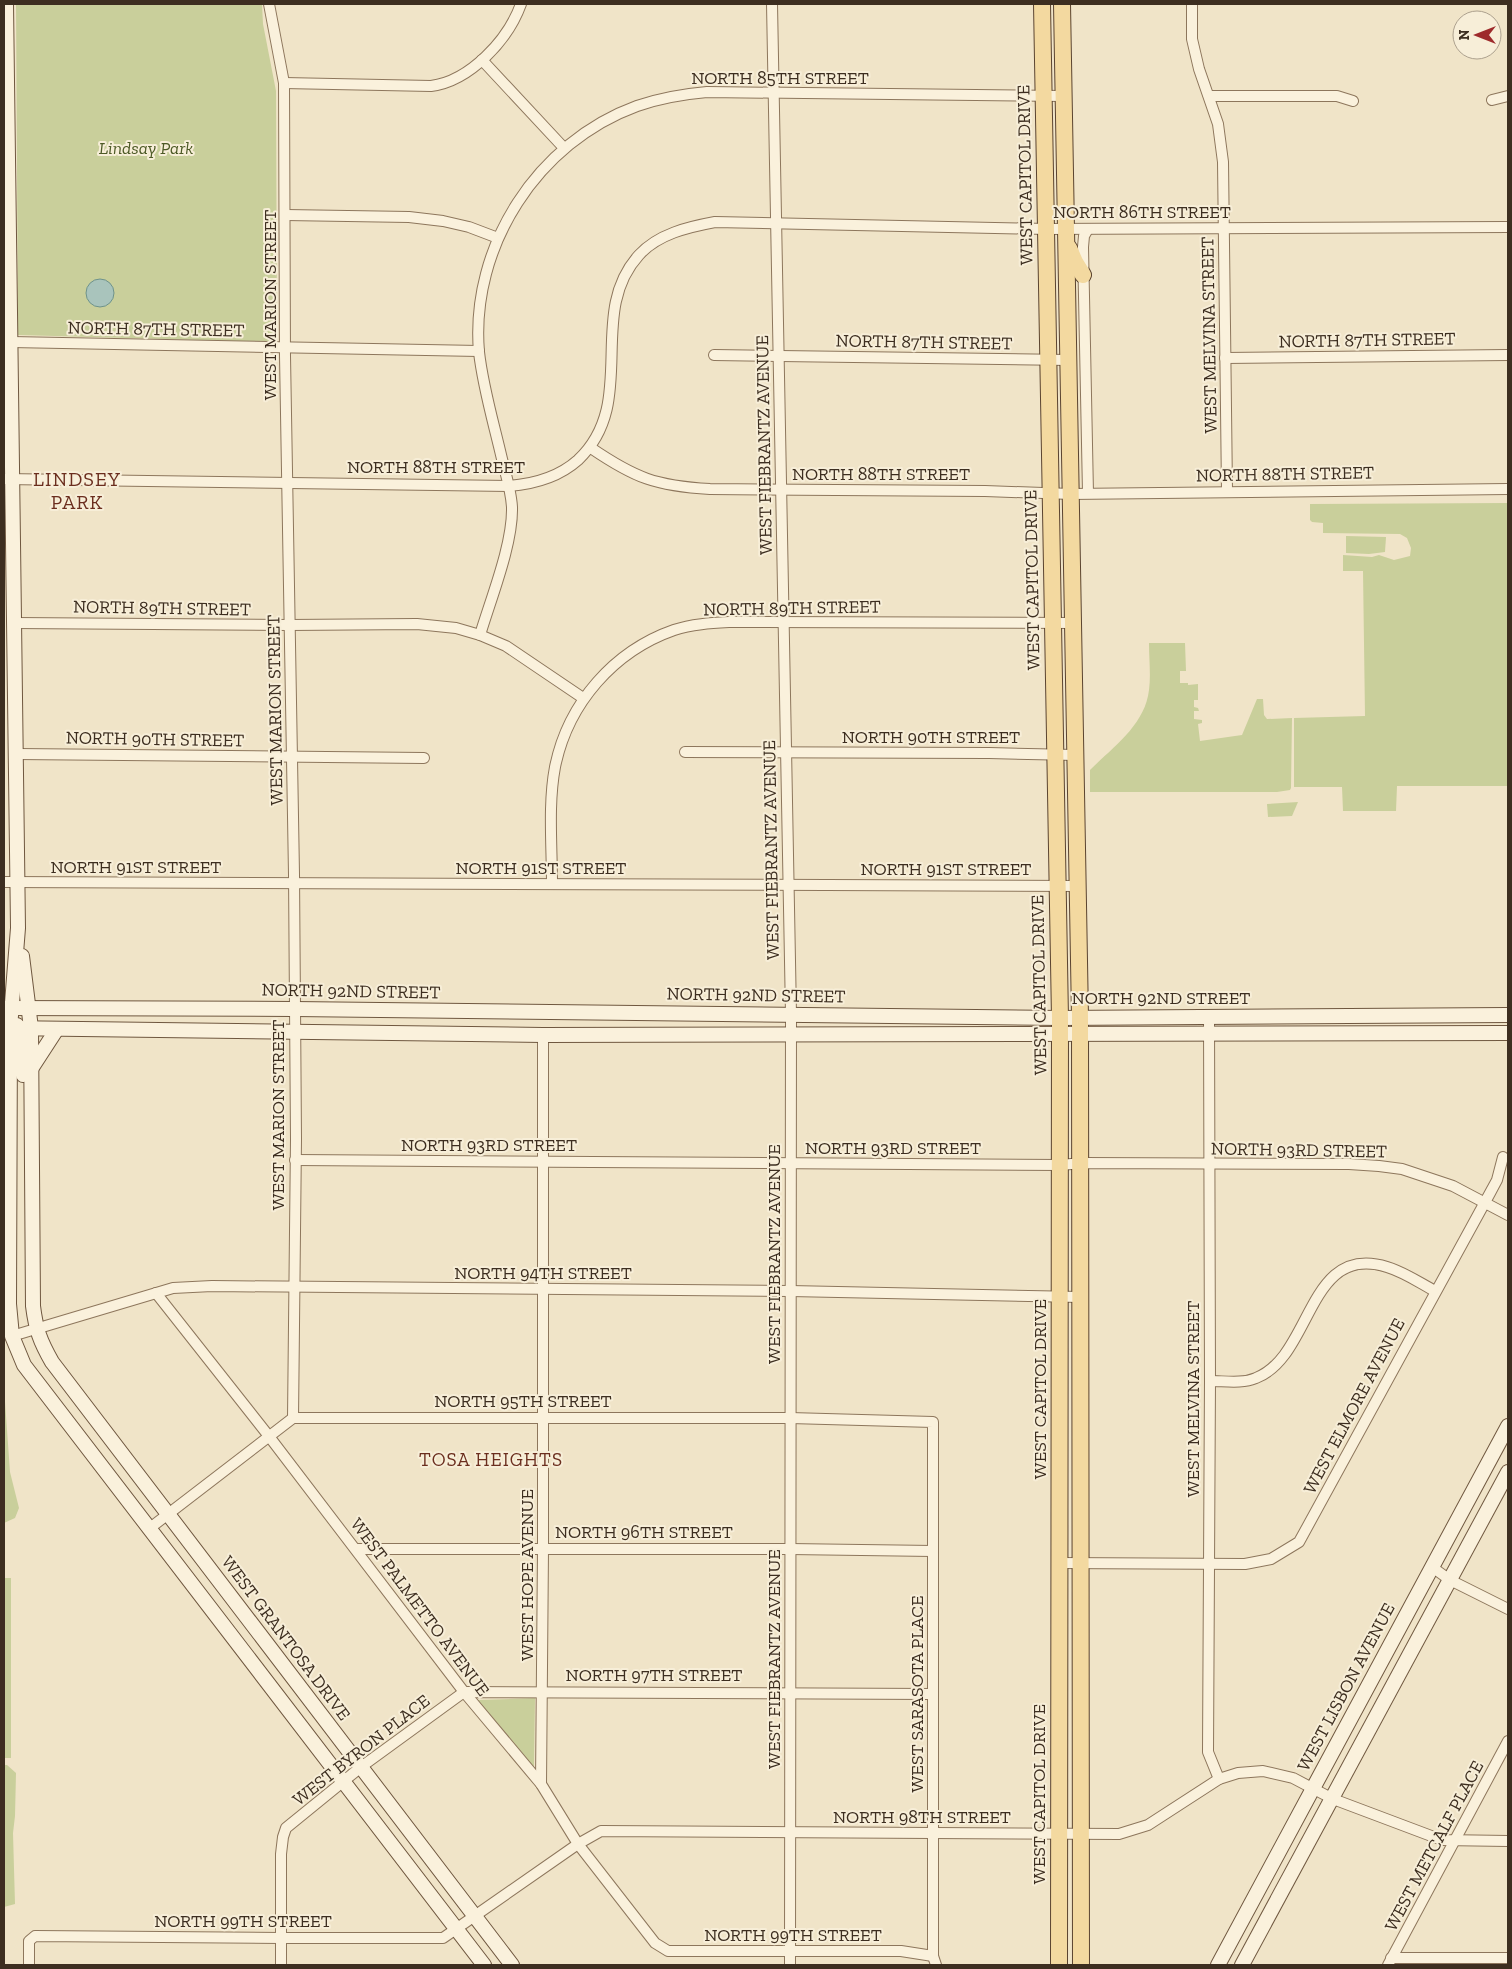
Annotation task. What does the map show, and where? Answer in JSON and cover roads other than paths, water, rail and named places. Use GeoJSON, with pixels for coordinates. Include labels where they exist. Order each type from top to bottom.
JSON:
{"type":"FeatureCollection","features":[{"type":"Feature","properties":{"kind":"main road"},"geometry":{"type":"LineString","coordinates":[[6,4],[5,78],[12,342],[8,479],[15,623],[17,754],[11,882],[29,1007],[16,1028],[7,1058],[9,1304],[12,1336],[24,1365],[484,1965]]}},
{"type":"Feature","properties":{"kind":"main road","name":"WEST CAPITOL DRIVE"},"geometry":{"type":"LineString","coordinates":[[1042,4],[1059,936],[1070,1017]]}},
{"type":"Feature","properties":{"kind":"main road"},"geometry":{"type":"LineString","coordinates":[[1055,4],[1056,16],[1063,26]]}},
{"type":"Feature","properties":{"kind":"main road","name":"WEST CAPITOL DRIVE"},"geometry":{"type":"LineString","coordinates":[[1058,1965],[1060,1165],[1070,1034],[1078,886],[1062,4]]}},
{"type":"Feature","properties":{"kind":"main road"},"geometry":{"type":"LineString","coordinates":[[1066,235],[1075,262],[1083,274]]}},
{"type":"Feature","properties":{"kind":"main road"},"geometry":{"type":"LineString","coordinates":[[18,928],[8,1008],[16,1028],[23,1075],[31,1096]]}},
{"type":"Feature","properties":{"kind":"main road","name":"NORTH 92ND STREET"},"geometry":{"type":"LineString","coordinates":[[8,1008],[1070,1017],[1508,1015]]}},
{"type":"Feature","properties":{"kind":"main road","name":"NORTH 92ND STREET"},"geometry":{"type":"LineString","coordinates":[[16,1028],[544,1035],[1508,1033]]}},
{"type":"Feature","properties":{"kind":"main road","name":"WEST GRANTOSA DRIVE"},"geometry":{"type":"LineString","coordinates":[[16,1028],[31,1069],[33,1306],[36,1330],[52,1362],[512,1965]]}},
{"type":"Feature","properties":{"kind":"main road"},"geometry":{"type":"LineString","coordinates":[[31,1069],[57,1029]]}},
{"type":"Feature","properties":{"kind":"main road","name":"WEST CAPITOL DRIVE"},"geometry":{"type":"LineString","coordinates":[[1070,1034],[1080,1086],[1081,1965]]}},
{"type":"Feature","properties":{"kind":"main road","name":"WEST LISBON AVENUE"},"geometry":{"type":"LineString","coordinates":[[1218,1965],[1508,1426]]}},
{"type":"Feature","properties":{"kind":"main road"},"geometry":{"type":"LineString","coordinates":[[1242,1965],[1508,1472]]}},
{"type":"Feature","properties":{"kind":"main road"},"geometry":{"type":"LineString","coordinates":[[1059,1938],[1070,1945],[1072,1965]]}},
{"type":"Feature","properties":{"kind":"street","name":"WEST MARION STREET"},"geometry":{"type":"LineString","coordinates":[[269,4],[284,83],[286,215],[285,348],[295,1032],[293,1418]]}},
{"type":"Feature","properties":{"kind":"street"},"geometry":{"type":"LineString","coordinates":[[284,83],[440,85],[460,78],[482,60],[512,25],[521,4]]}},
{"type":"Feature","properties":{"kind":"street","name":"WEST FIEBRANTZ AVENUE"},"geometry":{"type":"LineString","coordinates":[[772,4],[791,1014],[790,1965]]}},
{"type":"Feature","properties":{"kind":"street","name":"WEST MELVINA STREET"},"geometry":{"type":"LineString","coordinates":[[1192,4],[1192,39],[1199,69],[1218,124],[1223,162],[1227,491]]}},
{"type":"Feature","properties":{"kind":"street"},"geometry":{"type":"LineString","coordinates":[[482,60],[564,148]]}},
{"type":"Feature","properties":{"kind":"street","name":"NORTH 85TH STREET"},"geometry":{"type":"LineString","coordinates":[[480,634],[511,529],[512,507],[509,486],[483,382],[479,351],[484,285],[498,238],[514,207],[534,179],[564,148],[590,129],[615,116],[658,100],[707,92],[1064,96]]}},
{"type":"Feature","properties":{"kind":"street"},"geometry":{"type":"LineString","coordinates":[[1209,96],[1337,96],[1353,101]]}},
{"type":"Feature","properties":{"kind":"street"},"geometry":{"type":"LineString","coordinates":[[1492,100],[1508,96]]}},
{"type":"Feature","properties":{"kind":"street"},"geometry":{"type":"LineString","coordinates":[[286,215],[410,217],[443,220],[498,238]]}},
{"type":"Feature","properties":{"kind":"street","name":"NORTH 86TH STREET"},"geometry":{"type":"LineString","coordinates":[[591,448],[606,418],[612,381],[611,338],[614,308],[621,286],[630,267],[640,254],[661,238],[686,227],[715,222],[775,223],[1046,229],[1066,235],[1088,229],[1508,227]]}},
{"type":"Feature","properties":{"kind":"street"},"geometry":{"type":"LineString","coordinates":[[1088,229],[1083,243],[1088,494]]}},
{"type":"Feature","properties":{"kind":"street","name":"NORTH 87TH STREET"},"geometry":{"type":"LineString","coordinates":[[12,342],[479,351]]}},
{"type":"Feature","properties":{"kind":"street","name":"NORTH 87TH STREET"},"geometry":{"type":"LineString","coordinates":[[714,355],[1068,360]]}},
{"type":"Feature","properties":{"kind":"street","name":"NORTH 87TH STREET"},"geometry":{"type":"LineString","coordinates":[[1225,358],[1508,355]]}},
{"type":"Feature","properties":{"kind":"street","name":"NORTH 88TH STREET"},"geometry":{"type":"LineString","coordinates":[[8,479],[509,486],[543,481],[571,466],[591,448],[622,469],[657,483],[692,488],[1071,494],[1508,489]]}},
{"type":"Feature","properties":{"kind":"street","name":"NORTH 89TH STREET"},"geometry":{"type":"LineString","coordinates":[[15,623],[289,626],[417,624],[456,628],[480,634],[506,646],[584,698],[603,674],[624,657],[649,641],[676,630],[707,623],[1073,623]]}},
{"type":"Feature","properties":{"kind":"street"},"geometry":{"type":"LineString","coordinates":[[552,884],[552,797],[555,766],[566,733],[584,698]]}},
{"type":"Feature","properties":{"kind":"street","name":"NORTH 90TH STREET"},"geometry":{"type":"LineString","coordinates":[[685,752],[1075,755]]}},
{"type":"Feature","properties":{"kind":"street","name":"NORTH 90TH STREET"},"geometry":{"type":"LineString","coordinates":[[17,754],[424,758]]}},
{"type":"Feature","properties":{"kind":"street","name":"NORTH 91ST STREET"},"geometry":{"type":"LineString","coordinates":[[11,882],[1078,886]]}},
{"type":"Feature","properties":{"kind":"street","name":"WEST MELVINA STREET"},"geometry":{"type":"LineString","coordinates":[[1209,1017],[1208,1752],[1219,1779]]}},
{"type":"Feature","properties":{"kind":"street","name":"WEST HOPE AVENUE"},"geometry":{"type":"LineString","coordinates":[[541,1784],[543,1691],[542,1161],[544,1035]]}},
{"type":"Feature","properties":{"kind":"street","name":"WEST ELMORE AVENUE"},"geometry":{"type":"LineString","coordinates":[[1208,1564],[1245,1564],[1271,1559],[1299,1542],[1497,1180],[1502,1157]]}},
{"type":"Feature","properties":{"kind":"street","name":"NORTH 93RD STREET"},"geometry":{"type":"LineString","coordinates":[[295,1160],[790,1164],[1349,1164],[1379,1166],[1426,1176],[1453,1186],[1508,1215]]}},
{"type":"Feature","properties":{"kind":"street"},"geometry":{"type":"LineString","coordinates":[[1210,1381],[1255,1379],[1279,1363],[1293,1342],[1325,1283],[1348,1267],[1362,1264],[1387,1266],[1435,1291]]}},
{"type":"Feature","properties":{"kind":"street","name":"NORTH 94TH STREET"},"geometry":{"type":"LineString","coordinates":[[12,1336],[173,1288],[212,1286],[790,1291],[1080,1296]]}},
{"type":"Feature","properties":{"kind":"street","name":"WEST PALMETTO AVENUE"},"geometry":{"type":"LineString","coordinates":[[156,1293],[268,1435],[464,1692],[541,1784],[578,1844],[655,1943]]}},
{"type":"Feature","properties":{"kind":"street"},"geometry":{"type":"LineString","coordinates":[[150,1528],[268,1435],[293,1418]]}},
{"type":"Feature","properties":{"kind":"street","name":"NORTH 95TH STREET"},"geometry":{"type":"LineString","coordinates":[[293,1418],[790,1418],[933,1422]]}},
{"type":"Feature","properties":{"kind":"street","name":"WEST SARASOTA PLACE"},"geometry":{"type":"LineString","coordinates":[[933,1422],[934,1961]]}},
{"type":"Feature","properties":{"kind":"street","name":"NORTH 96TH STREET"},"geometry":{"type":"LineString","coordinates":[[356,1549],[790,1548],[933,1551]]}},
{"type":"Feature","properties":{"kind":"street"},"geometry":{"type":"LineString","coordinates":[[1059,1563],[1208,1564]]}},
{"type":"Feature","properties":{"kind":"street"},"geometry":{"type":"LineString","coordinates":[[1432,1567],[1450,1580],[1508,1609]]}},
{"type":"Feature","properties":{"kind":"street","name":"WEST BYRON PLACE"},"geometry":{"type":"LineString","coordinates":[[281,1938],[283,1837],[286,1828],[361,1767],[464,1692]]}},
{"type":"Feature","properties":{"kind":"street","name":"NORTH 97TH STREET"},"geometry":{"type":"LineString","coordinates":[[464,1692],[933,1694]]}},
{"type":"Feature","properties":{"kind":"street","name":"WEST METCALF PLACE"},"geometry":{"type":"LineString","coordinates":[[1390,1962],[1508,1741]]}},
{"type":"Feature","properties":{"kind":"street","name":"NORTH 98TH STREET"},"geometry":{"type":"LineString","coordinates":[[456,1929],[578,1844],[601,1831],[1119,1834],[1148,1825],[1219,1779],[1238,1773],[1263,1771],[1293,1778],[1333,1799],[1442,1840],[1508,1841]]}},
{"type":"Feature","properties":{"kind":"street","name":"NORTH 99TH STREET"},"geometry":{"type":"LineString","coordinates":[[29,1965],[29,1941],[35,1936],[443,1938],[456,1929]]}},
{"type":"Feature","properties":{"kind":"street"},"geometry":{"type":"LineString","coordinates":[[281,1938],[281,1965]]}},
{"type":"Feature","properties":{"kind":"street","name":"NORTH 99TH STREET"},"geometry":{"type":"LineString","coordinates":[[655,1943],[668,1951],[901,1951],[934,1961]]}},
{"type":"Feature","properties":{"kind":"street"},"geometry":{"type":"LineString","coordinates":[[1390,1962],[1508,1958]]}},
{"type":"Feature","properties":{"kind":"water"},"geometry":{"type":"Polygon","coordinates":[[[100,279],[110,283],[114,293],[110,303],[100,307],[90,303],[86,293],[90,283],[100,279]]]}},
{"type":"Feature","properties":{"kind":"district","name":"LINDSEY PARK"},"geometry":{"type":"Point","coordinates":[77,490]}},
{"type":"Feature","properties":{"kind":"district","name":"TOSA HEIGHTS"},"geometry":{"type":"Point","coordinates":[491,1459]}},
{"type":"Feature","properties":{"kind":"park label","name":"Lindsay Park"},"geometry":{"type":"Point","coordinates":[146,148]}}]}
